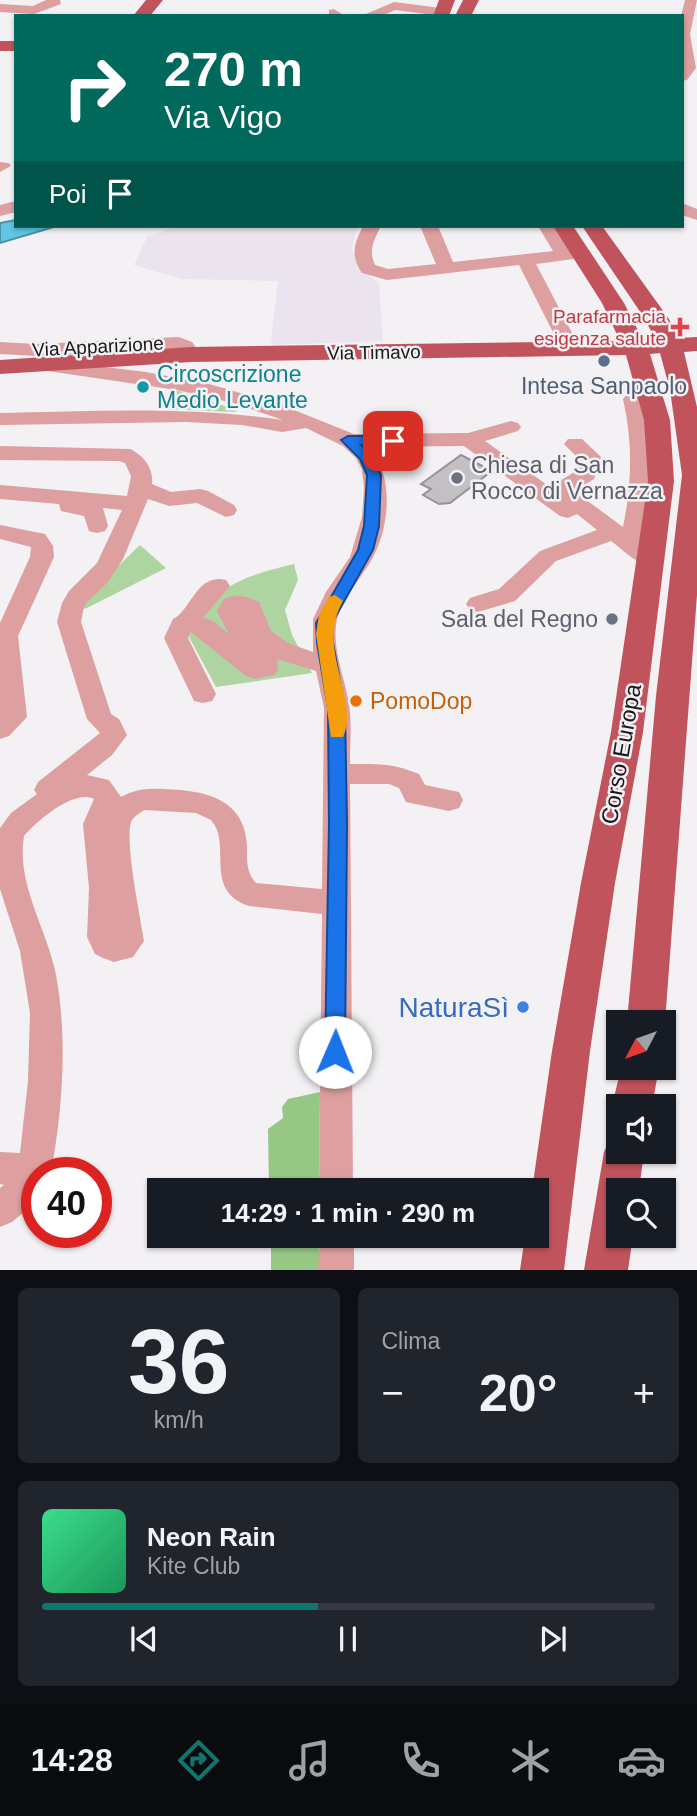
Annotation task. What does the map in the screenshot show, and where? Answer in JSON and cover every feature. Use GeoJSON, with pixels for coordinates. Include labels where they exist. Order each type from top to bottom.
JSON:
{"type":"FeatureCollection","features":[{"type":"Feature","properties":{"kind":"main road"},"geometry":{"type":"LineString","coordinates":[[143,14],[155,0]]}},
{"type":"Feature","properties":{"kind":"main road","name":"Corso Europa"},"geometry":{"type":"LineString","coordinates":[[542,1270],[573,1038],[598,883],[627,732],[641,551],[661,481],[658,432],[648,382],[636,349],[613,303],[573,254],[565,228]]}},
{"type":"Feature","properties":{"kind":"main road","name":"Corso Europa"},"geometry":{"type":"LineString","coordinates":[[593,228],[657,319],[683,345],[682,390],[695,475],[690,605],[647,1010]]}},
{"type":"Feature","properties":{"kind":"main road","name":"Via Timavo"},"geometry":{"type":"LineString","coordinates":[[0,367],[30,364],[136,369],[180,368],[570,348],[636,349],[683,345]]}},
{"type":"Feature","properties":{"kind":"main road"},"geometry":{"type":"LineString","coordinates":[[606,1270],[609,1248]]}},
{"type":"Feature","properties":{"kind":"street"},"geometry":{"type":"LineString","coordinates":[[0,8],[41,9],[54,4],[53,0]]}},
{"type":"Feature","properties":{"kind":"street"},"geometry":{"type":"LineString","coordinates":[[684,32],[692,0]]}},
{"type":"Feature","properties":{"kind":"street"},"geometry":{"type":"LineString","coordinates":[[373,14],[394,6],[443,9]]}},
{"type":"Feature","properties":{"kind":"street"},"geometry":{"type":"LineString","coordinates":[[684,44],[689,68],[684,75]]}},
{"type":"Feature","properties":{"kind":"street"},"geometry":{"type":"LineString","coordinates":[[371,228],[361,247],[362,260],[368,269],[387,275],[573,254]]}},
{"type":"Feature","properties":{"kind":"street"},"geometry":{"type":"LineString","coordinates":[[430,228],[447,268]]}},
{"type":"Feature","properties":{"kind":"street","name":"Corso Europa"},"geometry":{"type":"LineString","coordinates":[[549,228],[573,254]]}},
{"type":"Feature","properties":{"kind":"street"},"geometry":{"type":"LineString","coordinates":[[525,260],[570,348]]}},
{"type":"Feature","properties":{"kind":"street","name":"Via Apparizione"},"geometry":{"type":"LineString","coordinates":[[0,348],[36,350],[179,343],[185,346],[180,368]]}},
{"type":"Feature","properties":{"kind":"street"},"geometry":{"type":"LineString","coordinates":[[180,368],[348,440],[362,451],[370,462],[374,475],[375,498],[370,539],[326,615],[324,634],[337,708],[336,1178]]}},
{"type":"Feature","properties":{"kind":"street"},"geometry":{"type":"LineString","coordinates":[[633,399],[641,424],[636,525],[641,551]]}},
{"type":"Feature","properties":{"kind":"street"},"geometry":{"type":"LineString","coordinates":[[0,419],[168,417],[242,419],[282,426],[310,423]]}},
{"type":"Feature","properties":{"kind":"street"},"geometry":{"type":"LineString","coordinates":[[168,417],[184,428],[214,435],[228,432],[237,425]]}},
{"type":"Feature","properties":{"kind":"street"},"geometry":{"type":"LineString","coordinates":[[348,440],[469,439],[511,427]]}},
{"type":"Feature","properties":{"kind":"street"},"geometry":{"type":"LineString","coordinates":[[469,439],[603,536],[548,556],[507,595],[478,604]]}},
{"type":"Feature","properties":{"kind":"street"},"geometry":{"type":"LineString","coordinates":[[575,444],[590,457],[586,474],[559,490],[641,551]]}},
{"type":"Feature","properties":{"kind":"street"},"geometry":{"type":"LineString","coordinates":[[0,453],[122,454],[134,459],[142,476],[118,548],[103,572],[71,605],[69,622],[100,719],[110,726],[114,735],[103,748],[46,792],[11,833],[8,860],[11,883],[28,926],[43,992],[45,1045],[36,1157]]}},
{"type":"Feature","properties":{"kind":"street"},"geometry":{"type":"LineString","coordinates":[[0,492],[137,495],[169,499],[200,496],[226,510]]}},
{"type":"Feature","properties":{"kind":"street"},"geometry":{"type":"LineString","coordinates":[[0,500],[87,508],[95,513],[97,526]]}},
{"type":"Feature","properties":{"kind":"street"},"geometry":{"type":"LineString","coordinates":[[0,532],[37,539],[42,557],[6,636],[7,693],[14,717],[0,729]]}},
{"type":"Feature","properties":{"kind":"street"},"geometry":{"type":"LineString","coordinates":[[0,548],[18,551],[25,558],[0,612]]}},
{"type":"Feature","properties":{"kind":"street"},"geometry":{"type":"LineString","coordinates":[[189,622],[196,607],[218,586]]}},
{"type":"Feature","properties":{"kind":"street"},"geometry":{"type":"LineString","coordinates":[[203,694],[176,638],[182,625],[189,622],[204,627],[248,667],[255,670],[265,669],[265,659],[250,648],[239,634],[229,611],[233,604],[247,604],[254,613],[258,632],[267,640],[303,660],[330,664]]}},
{"type":"Feature","properties":{"kind":"street"},"geometry":{"type":"LineString","coordinates":[[338,774],[391,774],[409,780],[416,794],[449,800]]}},
{"type":"Feature","properties":{"kind":"street"},"geometry":{"type":"LineString","coordinates":[[22,819],[66,790],[83,785],[95,786],[107,793],[108,797],[97,824],[103,900],[102,937],[106,945],[114,949],[122,948],[129,941],[119,876],[117,820],[123,811],[138,801],[147,799],[205,804],[223,814],[233,830],[232,871],[238,886],[249,894],[336,903]]}},
{"type":"Feature","properties":{"kind":"street"},"geometry":{"type":"LineString","coordinates":[[0,1168],[21,1170]]}},
{"type":"Feature","properties":{"kind":"street"},"geometry":{"type":"LineString","coordinates":[[0,1210],[21,1193]]}},
{"type":"Feature","properties":{"kind":"street"},"geometry":{"type":"LineString","coordinates":[[336,1270],[337,1248]]}},
{"type":"Feature","properties":{"kind":"shaded area"},"geometry":{"type":"Polygon","coordinates":[[[173,228],[357,228],[352,247],[357,266],[379,284],[383,341],[273,345],[271,341],[278,281],[181,279],[134,265],[147,237],[173,228]]]}},
{"type":"Feature","properties":{"kind":"green space"},"geometry":{"type":"Polygon","coordinates":[[[170,388],[237,410],[163,409],[170,388]]]}},
{"type":"Feature","properties":{"kind":"green space"},"geometry":{"type":"Polygon","coordinates":[[[140,545],[166,568],[85,609],[81,602],[140,545]]]}},
{"type":"Feature","properties":{"kind":"green space"},"geometry":{"type":"Polygon","coordinates":[[[294,564],[298,580],[285,610],[292,635],[312,673],[216,687],[189,637],[196,620],[217,595],[230,586],[260,573],[294,564]]]}},
{"type":"Feature","properties":{"kind":"green space"},"geometry":{"type":"Polygon","coordinates":[[[320,1092],[319,1178],[269,1178],[268,1129],[283,1118],[282,1107],[288,1099],[320,1092]]]}},
{"type":"Feature","properties":{"kind":"green space"},"geometry":{"type":"Polygon","coordinates":[[[271,1248],[319,1248],[320,1270],[271,1270],[271,1248]]]}},
{"type":"Feature","properties":{"kind":"water"},"geometry":{"type":"Polygon","coordinates":[[[14,220],[14,228],[50,228],[0,243],[0,223],[14,220]]]}},
{"type":"Feature","properties":{"kind":"building","name":"Chiesa di San Rocco di Vernazza"},"geometry":{"type":"Polygon","coordinates":[[[461,455],[492,471],[450,503],[439,504],[423,495],[431,489],[421,484],[461,455]]]}},
{"type":"Feature","properties":{"kind":"slow traffic"},"geometry":{"type":"LineString","coordinates":[[335,601],[326,615],[324,634],[337,708],[337,733]]}},
{"type":"Feature","properties":{"kind":"place","name":"Parafarmacia esigenza salute"},"geometry":{"type":"Point","coordinates":[680,327]}},
{"type":"Feature","properties":{"kind":"place","name":"Intesa Sanpaolo"},"geometry":{"type":"Point","coordinates":[604,361]}},
{"type":"Feature","properties":{"kind":"place","name":"Circoscrizione Medio Levante"},"geometry":{"type":"Point","coordinates":[143,387]}},
{"type":"Feature","properties":{"kind":"place","name":"Chiesa di San Rocco di Vernazza"},"geometry":{"type":"Point","coordinates":[457,478]}},
{"type":"Feature","properties":{"kind":"place","name":"Sala del Regno"},"geometry":{"type":"Point","coordinates":[612,619]}},
{"type":"Feature","properties":{"kind":"place","name":"PomoDop"},"geometry":{"type":"Point","coordinates":[356,701]}},
{"type":"Feature","properties":{"kind":"place","name":"NaturaSì"},"geometry":{"type":"Point","coordinates":[523,1007]}},
{"type":"Feature","properties":{"kind":"route"},"geometry":{"type":"LineString","coordinates":[[335,1052],[337,708],[324,623],[326,615],[365,550],[372,526],[374,475],[370,462],[362,451],[348,440],[393,441]]}}]}
